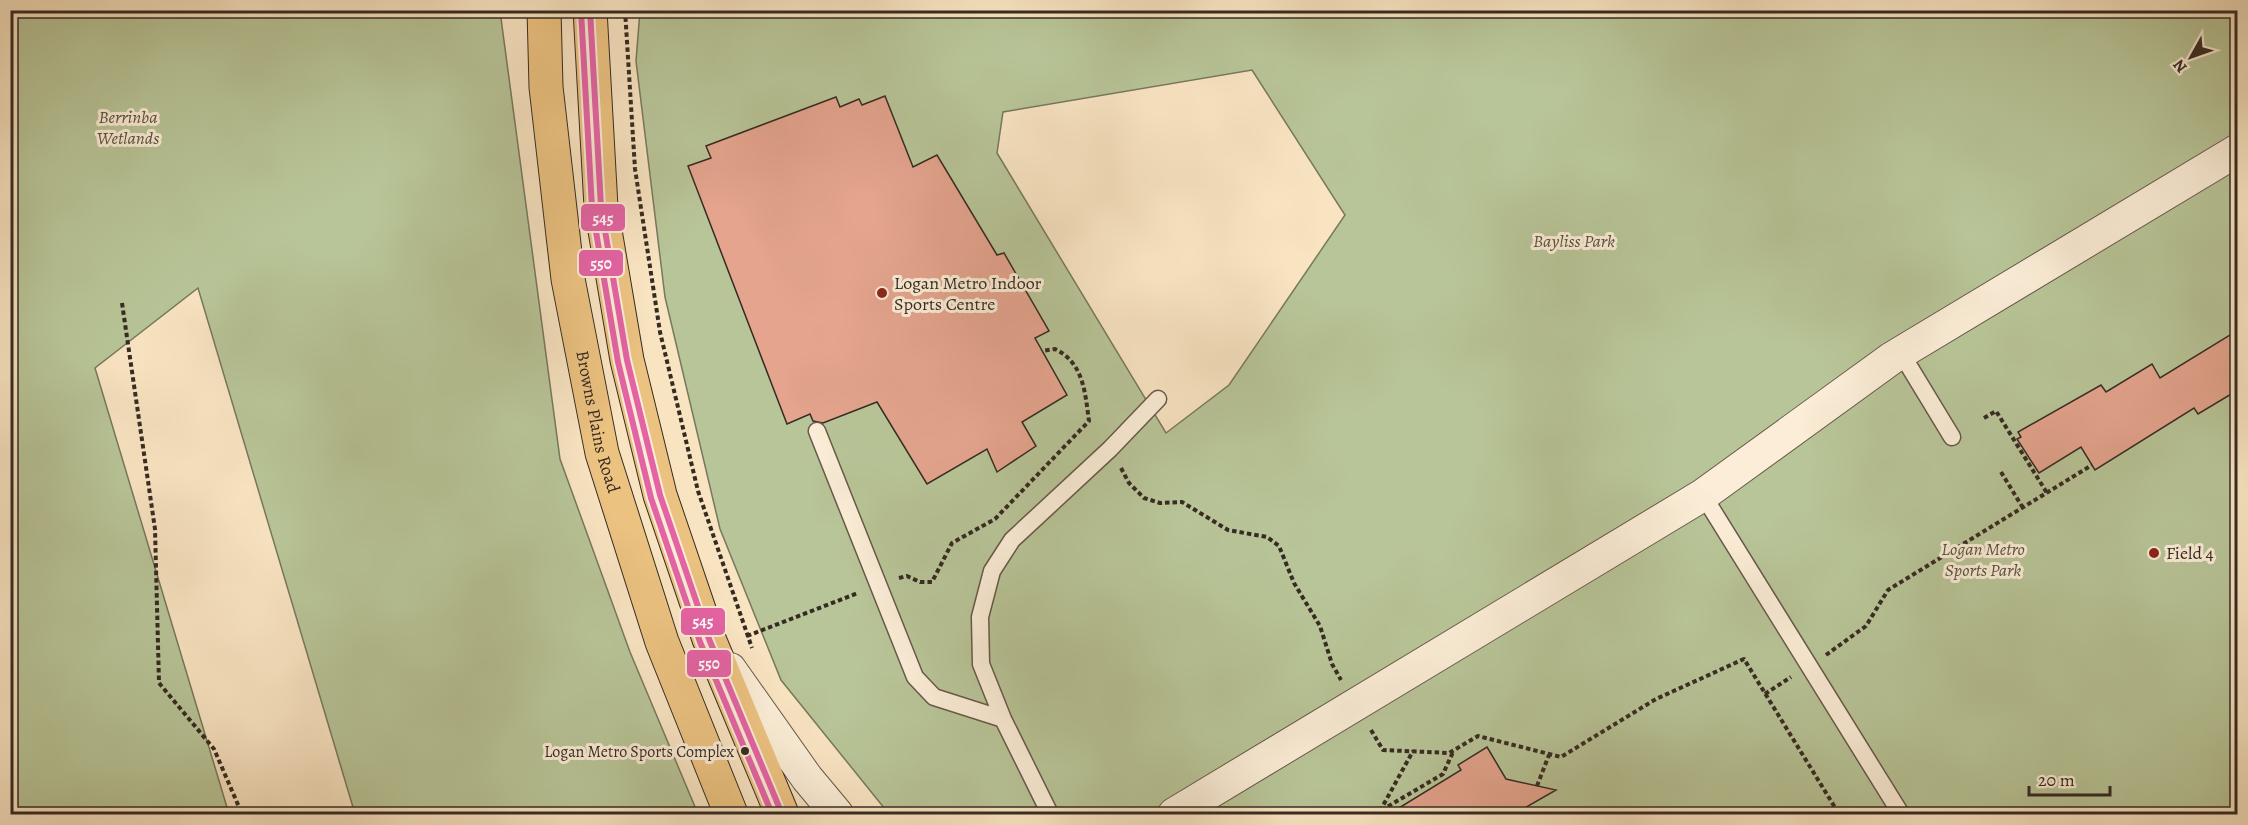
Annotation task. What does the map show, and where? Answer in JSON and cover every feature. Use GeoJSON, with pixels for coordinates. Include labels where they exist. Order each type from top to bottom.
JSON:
{"type":"FeatureCollection","features":[{"type":"Feature","properties":{"kind":"main road","name":"Browns Plains Road"},"geometry":{"type":"LineString","coordinates":[[544,10],[546,87],[568,279],[602,453],[662,642],[731,814]]}},
{"type":"Feature","properties":{"kind":"main road"},"geometry":{"type":"LineString","coordinates":[[590,10],[590,50],[601,207],[627,360],[660,495],[709,639],[782,814]]}},
{"type":"Feature","properties":{"kind":"street"},"geometry":{"type":"LineString","coordinates":[[1174,814],[1703,495],[1901,353],[2238,150]]}},
{"type":"Feature","properties":{"kind":"street"},"geometry":{"type":"LineString","coordinates":[[709,639],[807,778],[837,814]]}},
{"type":"Feature","properties":{"kind":"lane"},"geometry":{"type":"LineString","coordinates":[[1901,353],[1952,437]]}},
{"type":"Feature","properties":{"kind":"lane"},"geometry":{"type":"LineString","coordinates":[[1050,814],[1038,795],[1003,719],[981,664],[980,617],[992,571],[1012,540],[1110,449],[1158,399]]}},
{"type":"Feature","properties":{"kind":"lane"},"geometry":{"type":"LineString","coordinates":[[817,431],[915,676],[934,697],[1003,719]]}},
{"type":"Feature","properties":{"kind":"lane"},"geometry":{"type":"LineString","coordinates":[[1703,495],[1901,814]]}},
{"type":"Feature","properties":{"kind":"path"},"geometry":{"type":"LineString","coordinates":[[625,10],[635,169],[660,332],[698,491],[755,656]]}},
{"type":"Feature","properties":{"kind":"path"},"geometry":{"type":"LineString","coordinates":[[122,303],[155,529],[159,683],[214,749],[242,814]]}},
{"type":"Feature","properties":{"kind":"path"},"geometry":{"type":"LineString","coordinates":[[747,636],[878,585],[908,576],[920,582],[932,582],[952,543],[994,519],[1089,421],[1084,386],[1074,363],[1055,349],[1042,351]]}},
{"type":"Feature","properties":{"kind":"path"},"geometry":{"type":"LineString","coordinates":[[1984,418],[1996,411],[2048,493]]}},
{"type":"Feature","properties":{"kind":"path"},"geometry":{"type":"LineString","coordinates":[[1119,463],[1129,483],[1144,498],[1160,503],[1182,502],[1228,530],[1267,537],[1279,546],[1294,584],[1320,626],[1332,664],[1342,682]]}},
{"type":"Feature","properties":{"kind":"path"},"geometry":{"type":"LineString","coordinates":[[1825,656],[1866,626],[1888,590],[2092,465]]}},
{"type":"Feature","properties":{"kind":"path"},"geometry":{"type":"LineString","coordinates":[[2001,472],[2023,508]]}},
{"type":"Feature","properties":{"kind":"path"},"geometry":{"type":"LineString","coordinates":[[1364,719],[1383,750],[1449,753],[1478,736],[1561,757],[1656,699],[1744,659],[1839,814]]}},
{"type":"Feature","properties":{"kind":"path"},"geometry":{"type":"LineString","coordinates":[[1765,694],[1794,675]]}},
{"type":"Feature","properties":{"kind":"path"},"geometry":{"type":"LineString","coordinates":[[1377,813],[1413,751]]}},
{"type":"Feature","properties":{"kind":"path"},"geometry":{"type":"LineString","coordinates":[[1377,813],[1443,774],[1453,751]]}},
{"type":"Feature","properties":{"kind":"path"},"geometry":{"type":"LineString","coordinates":[[1537,786],[1549,755]]}},
{"type":"Feature","properties":{"kind":"green space","name":"Berrinba Wetlands"},"geometry":{"type":"Polygon","coordinates":[[[10,11],[500,11],[560,459],[630,652],[698,814],[355,814],[198,288],[95,368],[229,814],[11,814],[10,11]]]}},
{"type":"Feature","properties":{"kind":"green space","name":"Bayliss Park"},"geometry":{"type":"Polygon","coordinates":[[[640,11],[2237,11],[2237,814],[889,814],[781,680],[720,529],[665,297],[636,61],[640,11]],[[1252,70],[1003,112],[997,153],[1166,433],[1229,385],[1345,215],[1252,70]]]}},
{"type":"Feature","properties":{"kind":"building","name":"Logan Metro Indoor Sports Centre"},"geometry":{"type":"Polygon","coordinates":[[[885,96],[913,167],[937,155],[997,255],[1004,253],[1049,331],[1035,338],[1067,395],[1022,422],[1036,446],[997,472],[987,449],[927,484],[877,402],[823,423],[813,421],[810,414],[787,424],[688,166],[711,158],[706,146],[836,97],[840,107],[859,99],[862,105],[885,96]]]}},
{"type":"Feature","properties":{"kind":"building"},"geometry":{"type":"Polygon","coordinates":[[[2238,330],[2238,390],[2198,414],[2194,408],[2095,470],[2081,447],[2039,473],[2017,439],[2021,437],[2018,432],[2101,385],[2106,392],[2152,364],[2160,378],[2238,330]]]}},
{"type":"Feature","properties":{"kind":"building"},"geometry":{"type":"Polygon","coordinates":[[[1487,747],[1506,779],[1556,790],[1514,814],[1389,814],[1461,770],[1458,765],[1487,747]]]}},
{"type":"Feature","properties":{"kind":"transit line","name":"545"},"geometry":{"type":"LineString","coordinates":[[590,10],[601,207],[627,360],[660,495],[709,639],[782,814]]}},
{"type":"Feature","properties":{"kind":"transit line","name":"550"},"geometry":{"type":"LineString","coordinates":[[581,11],[592,208],[618,362],[651,498],[700,642],[772,814]]}},
{"type":"Feature","properties":{"kind":"place","name":"Logan Metro Indoor Sports Centre"},"geometry":{"type":"Point","coordinates":[882,293]}},
{"type":"Feature","properties":{"kind":"place","name":"Field 4"},"geometry":{"type":"Point","coordinates":[2154,553]}},
{"type":"Feature","properties":{"kind":"place","name":"Logan Metro Sports Complex"},"geometry":{"type":"Point","coordinates":[745,751]}},
{"type":"Feature","properties":{"kind":"park label","name":"Logan Metro Sports Park"},"geometry":{"type":"Point","coordinates":[1983,559]}}]}
